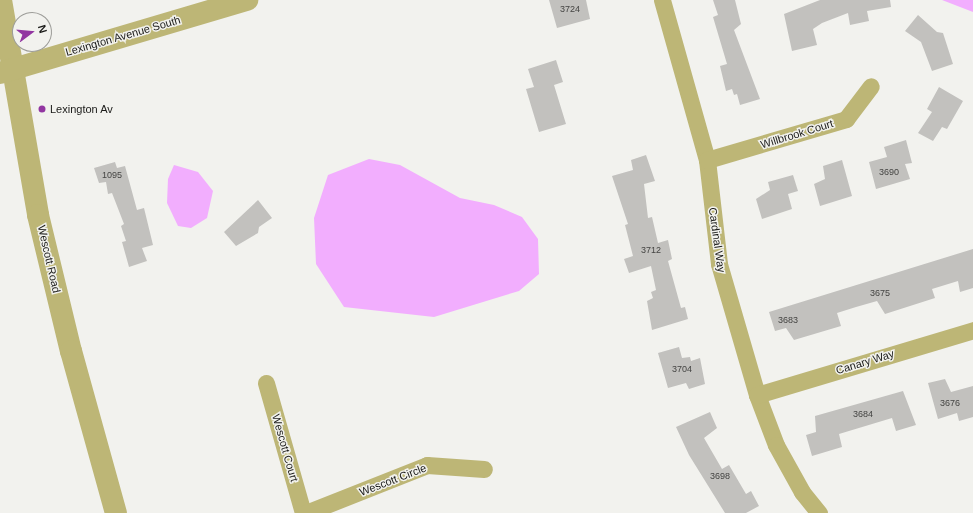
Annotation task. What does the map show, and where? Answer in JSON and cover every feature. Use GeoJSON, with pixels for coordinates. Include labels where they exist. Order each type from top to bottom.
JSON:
{"type":"FeatureCollection","features":[{"type":"Feature","properties":{"kind":"street","name":"Wescott Road"},"geometry":{"type":"LineString","coordinates":[[1,0],[6,71],[56,290],[116,513]]}},
{"type":"Feature","properties":{"kind":"street","name":"Lexington Avenue South"},"geometry":{"type":"LineString","coordinates":[[6,71],[247,0]]}},
{"type":"Feature","properties":{"kind":"street","name":"Cardinal Way"},"geometry":{"type":"LineString","coordinates":[[662,0],[707,160],[719,264],[757,395],[776,445],[802,492],[819,513]]}},
{"type":"Feature","properties":{"kind":"street","name":"Willbrook Court"},"geometry":{"type":"LineString","coordinates":[[707,160],[846,119],[871,86]]}},
{"type":"Feature","properties":{"kind":"street","name":"Canary Way"},"geometry":{"type":"LineString","coordinates":[[757,395],[973,330]]}},
{"type":"Feature","properties":{"kind":"street","name":"Wescott Court"},"geometry":{"type":"LineString","coordinates":[[266,383],[304,513]]}},
{"type":"Feature","properties":{"kind":"street","name":"Wescott Circle"},"geometry":{"type":"LineString","coordinates":[[304,513],[427,465],[484,469]]}},
{"type":"Feature","properties":{"kind":"shaded area"},"geometry":{"type":"Polygon","coordinates":[[[942,0],[973,0],[973,12],[942,0]]]}},
{"type":"Feature","properties":{"kind":"shaded area"},"geometry":{"type":"Polygon","coordinates":[[[369,159],[400,165],[460,198],[494,205],[522,217],[538,239],[539,274],[519,291],[434,317],[344,307],[316,264],[314,218],[328,175],[369,159]]]}},
{"type":"Feature","properties":{"kind":"shaded area"},"geometry":{"type":"Polygon","coordinates":[[[174,165],[198,172],[213,191],[207,218],[191,228],[178,226],[167,203],[168,179],[174,165]]]}},
{"type":"Feature","properties":{"kind":"building"},"geometry":{"type":"Polygon","coordinates":[[[549,0],[586,0],[590,19],[557,28],[549,0]]]}},
{"type":"Feature","properties":{"kind":"building"},"geometry":{"type":"Polygon","coordinates":[[[713,0],[735,0],[741,24],[734,30],[760,99],[740,105],[737,94],[734,95],[732,89],[726,91],[720,66],[727,64],[713,17],[718,15],[713,0]]]}},
{"type":"Feature","properties":{"kind":"building"},"geometry":{"type":"Polygon","coordinates":[[[820,0],[890,0],[891,7],[867,11],[869,21],[850,25],[848,13],[822,23],[813,29],[817,45],[792,51],[784,14],[820,0]]]}},
{"type":"Feature","properties":{"kind":"building"},"geometry":{"type":"Polygon","coordinates":[[[918,15],[937,32],[943,33],[953,64],[932,71],[921,42],[905,31],[918,15]]]}},
{"type":"Feature","properties":{"kind":"building"},"geometry":{"type":"Polygon","coordinates":[[[556,60],[563,82],[554,85],[566,124],[539,132],[526,89],[534,87],[528,69],[556,60]]]}},
{"type":"Feature","properties":{"kind":"building"},"geometry":{"type":"Polygon","coordinates":[[[939,87],[963,101],[947,129],[942,127],[933,141],[918,133],[932,112],[927,109],[939,87]]]}},
{"type":"Feature","properties":{"kind":"building"},"geometry":{"type":"Polygon","coordinates":[[[906,140],[912,163],[905,164],[910,179],[876,189],[869,162],[887,157],[884,147],[906,140]]]}},
{"type":"Feature","properties":{"kind":"building"},"geometry":{"type":"Polygon","coordinates":[[[646,155],[655,181],[644,184],[648,218],[652,217],[658,243],[668,240],[672,259],[668,261],[681,308],[685,307],[688,319],[652,330],[647,301],[653,298],[651,292],[656,290],[651,266],[629,273],[624,259],[633,256],[625,225],[628,224],[612,176],[633,170],[631,160],[646,155]]]}},
{"type":"Feature","properties":{"kind":"building"},"geometry":{"type":"Polygon","coordinates":[[[842,160],[852,196],[820,206],[814,184],[825,179],[823,166],[842,160]]]}},
{"type":"Feature","properties":{"kind":"building"},"geometry":{"type":"Polygon","coordinates":[[[115,162],[117,168],[125,166],[137,210],[144,208],[153,245],[142,248],[147,261],[129,267],[122,242],[126,241],[121,226],[124,224],[112,193],[108,194],[106,182],[99,183],[94,168],[115,162]]]}},
{"type":"Feature","properties":{"kind":"building"},"geometry":{"type":"Polygon","coordinates":[[[793,175],[798,191],[788,194],[792,209],[762,219],[756,199],[770,190],[768,182],[793,175]]]}},
{"type":"Feature","properties":{"kind":"building"},"geometry":{"type":"Polygon","coordinates":[[[258,200],[272,218],[259,227],[258,233],[236,246],[224,232],[258,200]]]}},
{"type":"Feature","properties":{"kind":"building"},"geometry":{"type":"Polygon","coordinates":[[[973,249],[973,288],[960,292],[958,281],[932,289],[935,298],[885,314],[877,301],[856,307],[837,313],[841,326],[794,340],[786,328],[775,331],[769,312],[973,249]]]}},
{"type":"Feature","properties":{"kind":"building"},"geometry":{"type":"Polygon","coordinates":[[[679,347],[682,358],[690,357],[691,361],[700,358],[705,384],[689,389],[686,383],[668,388],[658,353],[679,347]]]}},
{"type":"Feature","properties":{"kind":"building"},"geometry":{"type":"Polygon","coordinates":[[[945,379],[951,392],[973,386],[973,417],[959,421],[957,413],[938,419],[928,383],[945,379]]]}},
{"type":"Feature","properties":{"kind":"building"},"geometry":{"type":"Polygon","coordinates":[[[903,391],[916,425],[896,431],[892,418],[839,434],[842,447],[812,456],[806,435],[816,432],[815,416],[903,391]]]}},
{"type":"Feature","properties":{"kind":"building"},"geometry":{"type":"Polygon","coordinates":[[[710,412],[717,428],[704,438],[722,469],[729,465],[746,494],[751,491],[759,506],[746,513],[725,513],[689,455],[676,427],[710,412]]]}},
{"type":"Feature","properties":{"kind":"place","name":"Lexington Av"},"geometry":{"type":"Point","coordinates":[42,109]}}]}
